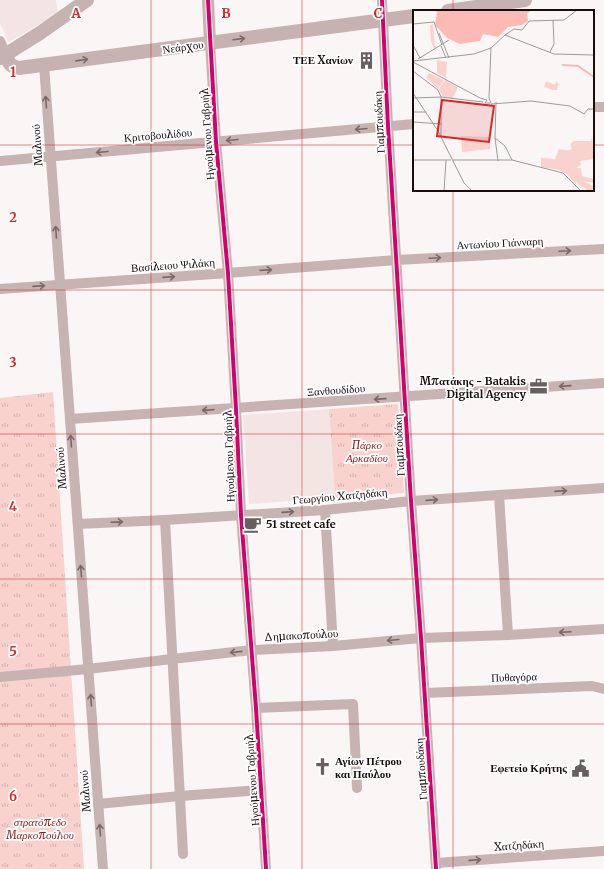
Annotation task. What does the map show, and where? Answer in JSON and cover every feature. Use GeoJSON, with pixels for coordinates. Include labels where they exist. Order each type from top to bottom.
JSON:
{"type":"FeatureCollection","features":[{"type":"Feature","properties":{"kind":"main road"},"geometry":{"type":"LineString","coordinates":[[3,57],[87,0]]}},
{"type":"Feature","properties":{"kind":"main road"},"geometry":{"type":"LineString","coordinates":[[455,10],[524,0]]}},
{"type":"Feature","properties":{"kind":"main road","name":"Νεάρχου"},"geometry":{"type":"LineString","coordinates":[[3,57],[13,67],[19,68],[413,16]]}},
{"type":"Feature","properties":{"kind":"street"},"geometry":{"type":"LineString","coordinates":[[208,0],[210,43]]}},
{"type":"Feature","properties":{"kind":"street","name":"Γιαμπουδάκη"},"geometry":{"type":"LineString","coordinates":[[382,0],[388,126],[411,501],[436,866]]}},
{"type":"Feature","properties":{"kind":"street"},"geometry":{"type":"LineString","coordinates":[[0,41],[3,57]]}},
{"type":"Feature","properties":{"kind":"street","name":"Ηγούμενου Γαβριήλ"},"geometry":{"type":"LineString","coordinates":[[210,43],[216,142],[228,273],[241,515],[252,650],[266,869]]}},
{"type":"Feature","properties":{"kind":"street","name":"Μαλινού"},"geometry":{"type":"LineString","coordinates":[[44,65],[103,869]]}},
{"type":"Feature","properties":{"kind":"street","name":"Κριτοβουλίδου"},"geometry":{"type":"LineString","coordinates":[[0,161],[413,124]]}},
{"type":"Feature","properties":{"kind":"street","name":"Αντωνίου Γιάνναρη"},"geometry":{"type":"LineString","coordinates":[[396,260],[604,249]]}},
{"type":"Feature","properties":{"kind":"street","name":"Βασίλειου Ψιλάκη"},"geometry":{"type":"LineString","coordinates":[[0,289],[396,260]]}},
{"type":"Feature","properties":{"kind":"street","name":"Ξανθουδίδου"},"geometry":{"type":"LineString","coordinates":[[70,420],[604,383]]}},
{"type":"Feature","properties":{"kind":"street","name":"Γεωργίου Χατζηδάκη"},"geometry":{"type":"LineString","coordinates":[[78,524],[325,510],[411,501],[604,488]]}},
{"type":"Feature","properties":{"kind":"street"},"geometry":{"type":"LineString","coordinates":[[498,496],[508,635]]}},
{"type":"Feature","properties":{"kind":"street"},"geometry":{"type":"LineString","coordinates":[[325,510],[332,646]]}},
{"type":"Feature","properties":{"kind":"street"},"geometry":{"type":"LineString","coordinates":[[165,520],[183,854]]}},
{"type":"Feature","properties":{"kind":"street","name":"Δημακοπούλου"},"geometry":{"type":"LineString","coordinates":[[0,677],[88,669],[252,650],[332,646],[421,638],[604,630]]}},
{"type":"Feature","properties":{"kind":"street","name":"Πυθαγόρα"},"geometry":{"type":"LineString","coordinates":[[425,693],[592,686],[604,689]]}},
{"type":"Feature","properties":{"kind":"street"},"geometry":{"type":"LineString","coordinates":[[256,708],[353,704],[357,788]]}},
{"type":"Feature","properties":{"kind":"street"},"geometry":{"type":"LineString","coordinates":[[98,804],[261,790]]}},
{"type":"Feature","properties":{"kind":"street","name":"Χατζηδάκη"},"geometry":{"type":"LineString","coordinates":[[436,866],[604,851]]}},
{"type":"Feature","properties":{"kind":"shaded area"},"geometry":{"type":"Polygon","coordinates":[[[0,0],[56,0],[58,13],[9,42],[0,23],[0,0]]]}},
{"type":"Feature","properties":{"kind":"shaded area"},"geometry":{"type":"Polygon","coordinates":[[[329,409],[335,498],[249,504],[243,415],[329,409]]]}},
{"type":"Feature","properties":{"kind":"green space","name":"στρατόπεδο Μαρκοπούλου"},"geometry":{"type":"Polygon","coordinates":[[[53,392],[84,869],[0,869],[0,398],[53,392]]]}},
{"type":"Feature","properties":{"kind":"green space","name":"Πάρκο Αρκαδίου"},"geometry":{"type":"Polygon","coordinates":[[[398,404],[404,493],[335,498],[329,409],[398,404]]]}},
{"type":"Feature","properties":{"kind":"cycle path"},"geometry":{"type":"LineString","coordinates":[[208,0],[216,142],[228,273],[241,515],[256,708],[266,869]]}},
{"type":"Feature","properties":{"kind":"cycle path"},"geometry":{"type":"LineString","coordinates":[[382,0],[388,126],[411,501],[436,869]]}},
{"type":"Feature","properties":{"kind":"place","name":"ΤΕΕ Χανίων"},"geometry":{"type":"Point","coordinates":[366,60]}},
{"type":"Feature","properties":{"kind":"place","name":"Μπατάκης - Batakis Digital Agency"},"geometry":{"type":"Point","coordinates":[539,387]}},
{"type":"Feature","properties":{"kind":"place","name":"51 street cafe"},"geometry":{"type":"Point","coordinates":[253,524]}},
{"type":"Feature","properties":{"kind":"place","name":"Αγίων Πέτρου και Παύλου"},"geometry":{"type":"Point","coordinates":[322,767]}},
{"type":"Feature","properties":{"kind":"place","name":"Εφετείο Κρήτης"},"geometry":{"type":"Point","coordinates":[580,768]}}]}
